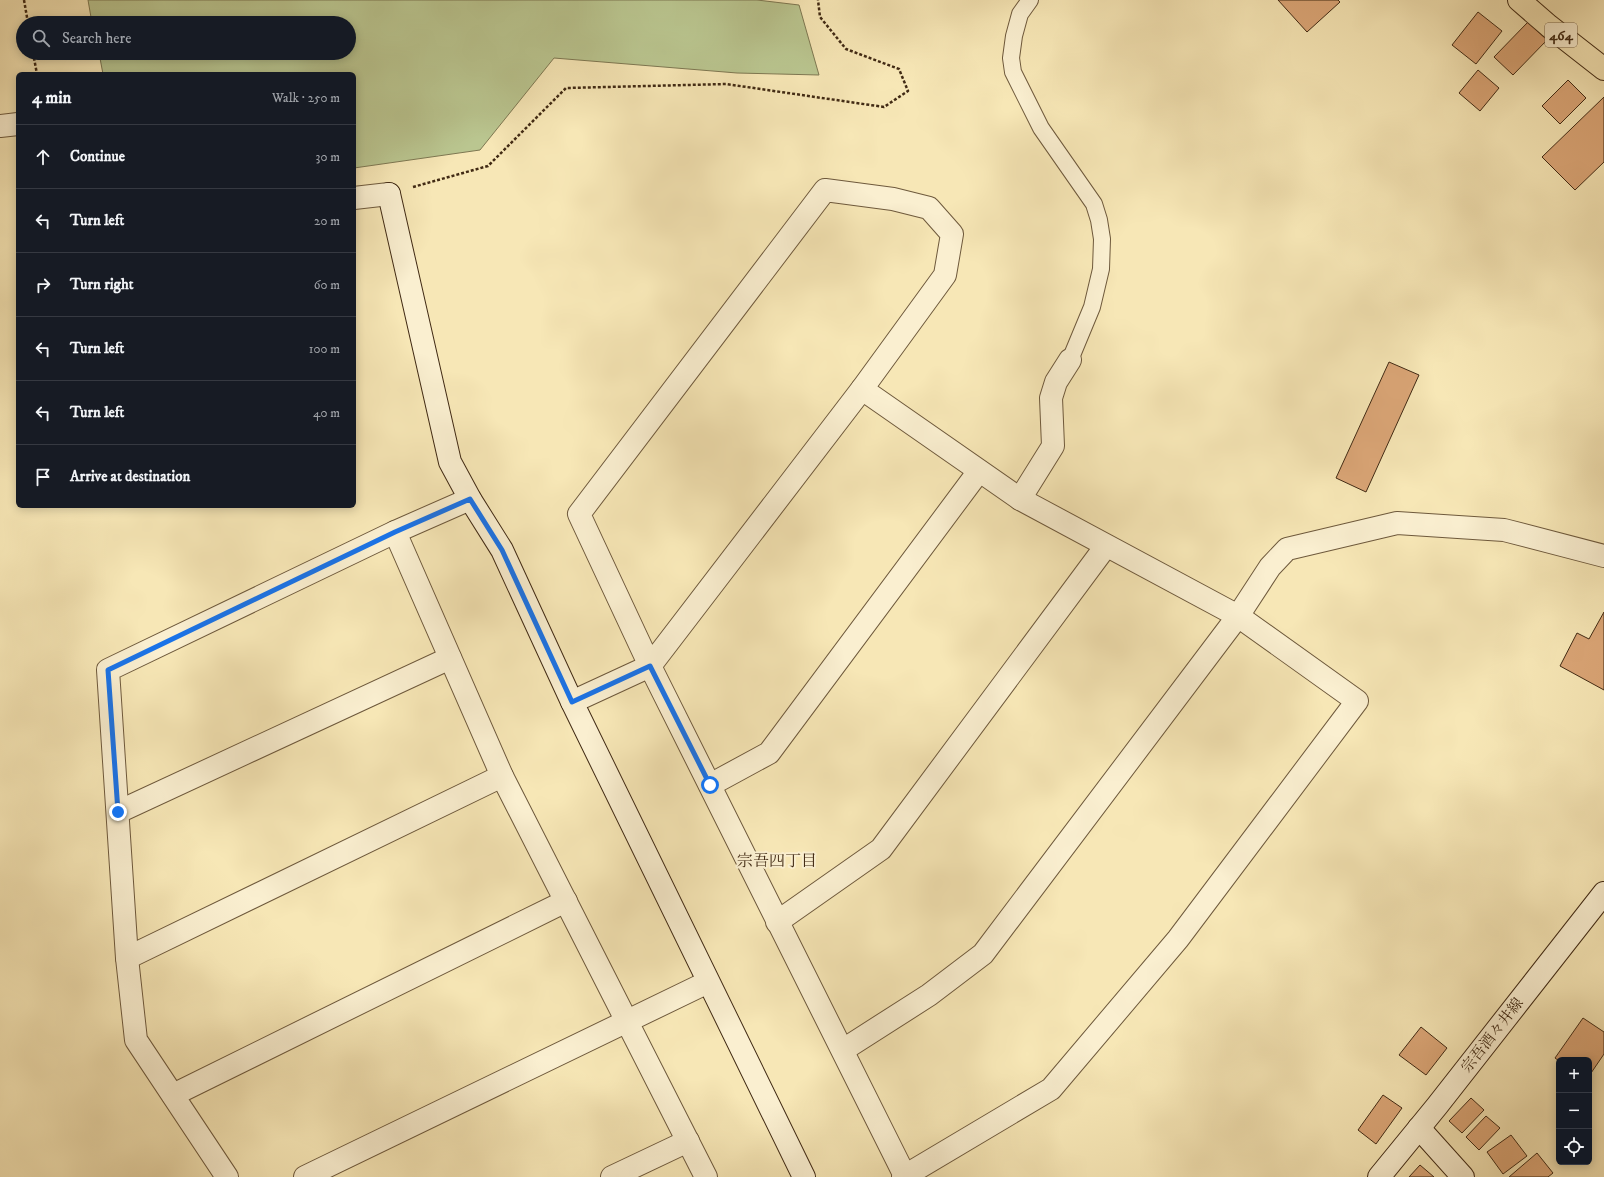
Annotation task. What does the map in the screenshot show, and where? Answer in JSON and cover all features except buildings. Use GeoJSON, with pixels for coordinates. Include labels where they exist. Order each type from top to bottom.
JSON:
{"type":"FeatureCollection","features":[{"type":"Feature","properties":{"kind":"highway","name":"464"},"geometry":{"type":"LineString","coordinates":[[1519,0],[1549,26],[1604,69]]}},
{"type":"Feature","properties":{"kind":"street"},"geometry":{"type":"LineString","coordinates":[[0,126],[16,124]]}},
{"type":"Feature","properties":{"kind":"street"},"geometry":{"type":"LineString","coordinates":[[572,702],[650,666],[862,389],[944,274],[952,234],[929,208],[893,199],[825,190],[579,514],[650,666],[843,1050],[904,1176],[1051,1089],[1178,939],[1357,701],[1238,616],[1020,499],[862,389]]}},
{"type":"Feature","properties":{"kind":"street"},"geometry":{"type":"LineString","coordinates":[[356,198],[389,194],[450,462],[470,499],[502,550],[572,702],[804,1177]]}},
{"type":"Feature","properties":{"kind":"street"},"geometry":{"type":"LineString","coordinates":[[1020,499],[1053,446],[1051,398],[1056,382],[1070,360]]}},
{"type":"Feature","properties":{"kind":"street"},"geometry":{"type":"LineString","coordinates":[[710,785],[769,753],[979,471]]}},
{"type":"Feature","properties":{"kind":"street"},"geometry":{"type":"LineString","coordinates":[[227,1177],[136,1040],[127,958],[108,670],[395,532],[470,499]]}},
{"type":"Feature","properties":{"kind":"street"},"geometry":{"type":"LineString","coordinates":[[843,1050],[930,995],[983,954],[1238,616],[1270,567],[1288,549],[1397,523],[1504,530],[1604,556]]}},
{"type":"Feature","properties":{"kind":"street"},"geometry":{"type":"LineString","coordinates":[[395,532],[502,776],[706,1177]]}},
{"type":"Feature","properties":{"kind":"street"},"geometry":{"type":"LineString","coordinates":[[778,922],[881,849],[1106,546]]}},
{"type":"Feature","properties":{"kind":"street"},"geometry":{"type":"LineString","coordinates":[[118,812],[450,658]]}},
{"type":"Feature","properties":{"kind":"street"},"geometry":{"type":"LineString","coordinates":[[127,958],[502,776]]}},
{"type":"Feature","properties":{"kind":"street","name":"宗吾酒々井線"},"geometry":{"type":"LineString","coordinates":[[1379,1177],[1604,893]]}},
{"type":"Feature","properties":{"kind":"street"},"geometry":{"type":"LineString","coordinates":[[173,1095],[566,901]]}},
{"type":"Feature","properties":{"kind":"street"},"geometry":{"type":"LineString","coordinates":[[305,1177],[708,982]]}},
{"type":"Feature","properties":{"kind":"street"},"geometry":{"type":"LineString","coordinates":[[1419,1128],[1463,1177]]}},
{"type":"Feature","properties":{"kind":"street"},"geometry":{"type":"LineString","coordinates":[[612,1177],[688,1141]]}},
{"type":"Feature","properties":{"kind":"lane"},"geometry":{"type":"LineString","coordinates":[[1030,0],[1020,14],[1014,36],[1011,58],[1013,72],[1041,128],[1094,204],[1099,220],[1102,239],[1101,269],[1092,307],[1070,360]]}},
{"type":"Feature","properties":{"kind":"path"},"geometry":{"type":"LineString","coordinates":[[24,0],[27,16]]}},
{"type":"Feature","properties":{"kind":"path"},"geometry":{"type":"LineString","coordinates":[[389,194],[488,166],[566,88],[726,84],[884,107],[908,91],[899,69],[846,49],[820,17],[818,0]]}},
{"type":"Feature","properties":{"kind":"path"},"geometry":{"type":"LineString","coordinates":[[34,60],[37,72]]}},
{"type":"Feature","properties":{"kind":"green space"},"geometry":{"type":"Polygon","coordinates":[[[88,0],[757,0],[799,5],[819,75],[737,73],[554,58],[480,150],[356,168],[356,72],[103,72],[100,60],[356,60],[356,16],[91,16],[88,0]]]}},
{"type":"Feature","properties":{"kind":"district","name":"宗吾四丁目"},"geometry":{"type":"Point","coordinates":[777,860]}},
{"type":"Feature","properties":{"kind":"route"},"geometry":{"type":"LineString","coordinates":[[118,812],[108,670],[395,532],[470,499],[502,550],[572,702],[650,666],[710,785]]}}]}
